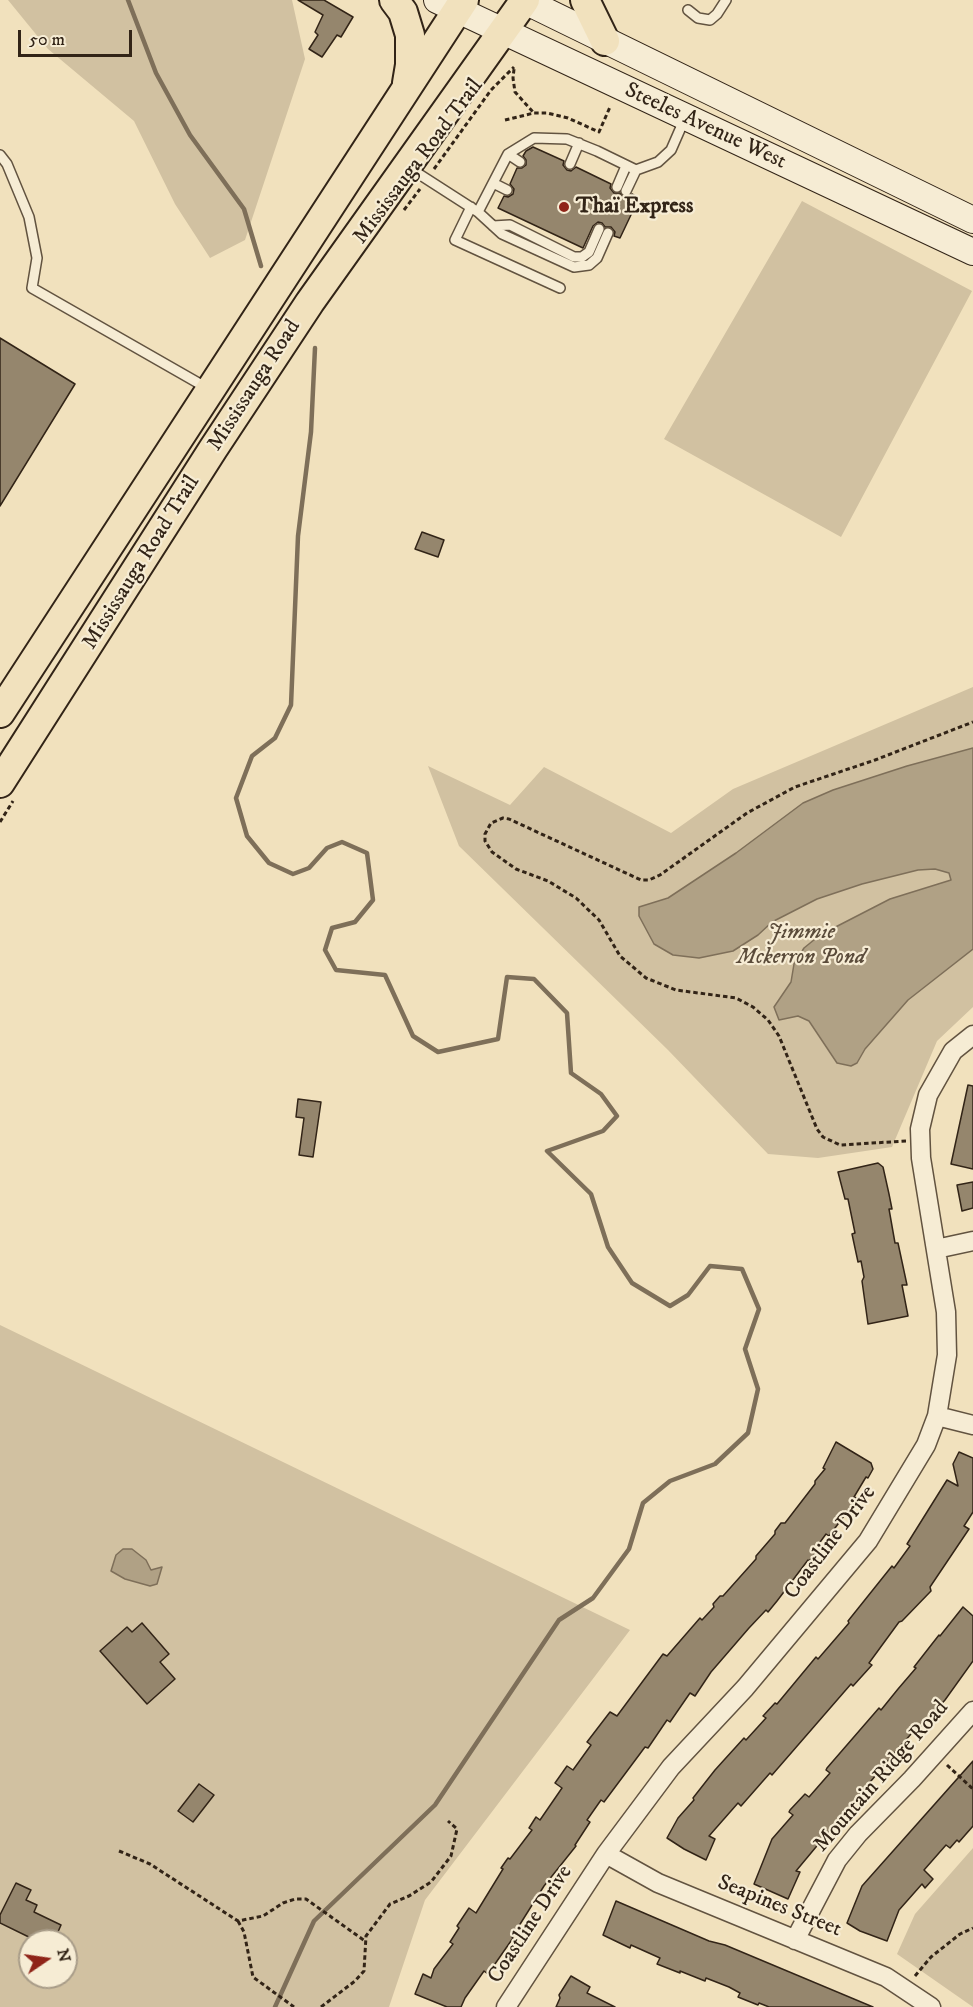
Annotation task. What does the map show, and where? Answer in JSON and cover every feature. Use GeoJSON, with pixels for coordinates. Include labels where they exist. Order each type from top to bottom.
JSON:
{"type":"FeatureCollection","features":[{"type":"Feature","properties":{"kind":"main road"},"geometry":{"type":"LineString","coordinates":[[394,0],[404,12],[410,35],[410,65],[406,86]]}},
{"type":"Feature","properties":{"kind":"main road","name":"Mississauga Road"},"geometry":{"type":"LineString","coordinates":[[9,789],[213,449],[310,302],[417,173],[502,32],[524,0]]}},
{"type":"Feature","properties":{"kind":"main road","name":"Steeles Avenue West"},"geometry":{"type":"LineString","coordinates":[[524,0],[973,220]]}},
{"type":"Feature","properties":{"kind":"main road"},"geometry":{"type":"LineString","coordinates":[[585,0],[605,40]]}},
{"type":"Feature","properties":{"kind":"main road","name":"Mississauga Road"},"geometry":{"type":"LineString","coordinates":[[0,712],[350,178],[453,3]]}},
{"type":"Feature","properties":{"kind":"main road","name":"Steeles Avenue West"},"geometry":{"type":"LineString","coordinates":[[453,3],[502,32],[973,252]]}},
{"type":"Feature","properties":{"kind":"street","name":"Coastline Drive"},"geometry":{"type":"LineString","coordinates":[[506,2007],[606,1854],[670,1767],[745,1688],[868,1541],[926,1445],[937,1416],[947,1355],[946,1312],[920,1141],[928,1095],[953,1052],[973,1035]]}},
{"type":"Feature","properties":{"kind":"street"},"geometry":{"type":"LineString","coordinates":[[936,1249],[973,1241]]}},
{"type":"Feature","properties":{"kind":"street"},"geometry":{"type":"LineString","coordinates":[[937,1416],[973,1425]]}},
{"type":"Feature","properties":{"kind":"street","name":"Mountain Ridge Road"},"geometry":{"type":"LineString","coordinates":[[795,1940],[837,1860],[858,1834],[973,1711]]}},
{"type":"Feature","properties":{"kind":"street","name":"Seapines Street"},"geometry":{"type":"LineString","coordinates":[[606,1854],[658,1883],[886,1977],[931,2007]]}},
{"type":"Feature","properties":{"kind":"lane"},"geometry":{"type":"LineString","coordinates":[[688,10],[698,18],[710,20],[726,0]]}},
{"type":"Feature","properties":{"kind":"lane"},"geometry":{"type":"LineString","coordinates":[[560,288],[455,240],[493,183],[508,154],[534,138],[567,139],[631,168],[658,162],[672,150],[685,118]]}},
{"type":"Feature","properties":{"kind":"lane"},"geometry":{"type":"LineString","coordinates":[[570,164],[579,143]]}},
{"type":"Feature","properties":{"kind":"lane"},"geometry":{"type":"LineString","coordinates":[[508,154],[520,162]]}},
{"type":"Feature","properties":{"kind":"lane"},"geometry":{"type":"LineString","coordinates":[[0,155],[7,164],[29,217],[37,258],[32,288],[211,390]]}},
{"type":"Feature","properties":{"kind":"lane"},"geometry":{"type":"LineString","coordinates":[[622,189],[631,168]]}},
{"type":"Feature","properties":{"kind":"lane"},"geometry":{"type":"LineString","coordinates":[[417,173],[474,210],[502,234],[574,267],[589,265],[597,258],[604,231],[589,252],[582,257],[574,257],[510,225],[493,226]]}},
{"type":"Feature","properties":{"kind":"lane"},"geometry":{"type":"LineString","coordinates":[[493,183],[507,190]]}},
{"type":"Feature","properties":{"kind":"lane"},"geometry":{"type":"LineString","coordinates":[[537,239],[542,229]]}},
{"type":"Feature","properties":{"kind":"path","name":"Mississauga Road Trail"},"geometry":{"type":"LineString","coordinates":[[399,217],[417,173],[514,67],[515,92],[534,113]]}},
{"type":"Feature","properties":{"kind":"path"},"geometry":{"type":"LineString","coordinates":[[505,120],[534,113],[547,113],[563,116],[599,132],[610,107]]}},
{"type":"Feature","properties":{"kind":"path"},"geometry":{"type":"LineString","coordinates":[[920,1141],[840,1145],[831,1142],[817,1129],[779,1036],[761,1013],[736,998],[676,990],[646,978],[620,956],[599,920],[576,898],[548,881],[516,869],[492,852],[485,841],[485,834],[491,823],[496,820],[509,819],[641,880],[649,880],[747,813],[795,787],[875,760],[973,722]]}},
{"type":"Feature","properties":{"kind":"path"},"geometry":{"type":"LineString","coordinates":[[0,822],[9,789]]}},
{"type":"Feature","properties":{"kind":"path"},"geometry":{"type":"LineString","coordinates":[[934,1754],[973,1789]]}},
{"type":"Feature","properties":{"kind":"path"},"geometry":{"type":"LineString","coordinates":[[321,2007],[355,1981],[364,1971],[366,1936],[390,1904],[409,1896],[431,1882],[451,1856],[457,1829],[448,1821]]}},
{"type":"Feature","properties":{"kind":"path"},"geometry":{"type":"LineString","coordinates":[[119,1851],[150,1864],[238,1921],[244,1932],[253,1977],[294,2007]]}},
{"type":"Feature","properties":{"kind":"path"},"geometry":{"type":"LineString","coordinates":[[238,1921],[263,1916],[283,1903],[295,1899],[306,1899],[365,1941]]}},
{"type":"Feature","properties":{"kind":"path"},"geometry":{"type":"LineString","coordinates":[[905,1989],[931,1957],[960,1934],[973,1928]]}},
{"type":"Feature","properties":{"kind":"green space"},"geometry":{"type":"Polygon","coordinates":[[[8,0],[292,0],[305,59],[245,240],[210,258],[175,204],[134,121],[48,49],[8,0]]]}},
{"type":"Feature","properties":{"kind":"green space"},"geometry":{"type":"Polygon","coordinates":[[[802,201],[972,291],[841,537],[664,439],[802,201]]]}},
{"type":"Feature","properties":{"kind":"green space","name":"Jimmie Mckerron Pond"},"geometry":{"type":"Polygon","coordinates":[[[973,687],[973,1007],[937,1041],[892,1147],[818,1158],[768,1154],[668,1050],[459,846],[428,766],[510,805],[544,767],[671,833],[733,789],[973,687]]]}},
{"type":"Feature","properties":{"kind":"green space"},"geometry":{"type":"Polygon","coordinates":[[[0,1325],[630,1630],[425,1900],[389,2007],[0,2007],[0,1325]]]}},
{"type":"Feature","properties":{"kind":"green space"},"geometry":{"type":"Polygon","coordinates":[[[973,1848],[973,2007],[897,1954],[915,1914],[973,1848]]]}},
{"type":"Feature","properties":{"kind":"shaded area"},"geometry":{"type":"Polygon","coordinates":[[[973,748],[973,949],[908,1000],[865,1049],[857,1063],[851,1066],[837,1063],[809,1021],[798,1016],[779,1020],[774,1007],[791,982],[794,964],[804,948],[820,935],[890,899],[951,880],[949,873],[935,869],[918,870],[862,884],[817,899],[772,922],[758,935],[733,951],[699,958],[673,955],[654,944],[639,916],[639,907],[668,898],[736,853],[803,803],[833,790],[907,766],[973,748]]]}},
{"type":"Feature","properties":{"kind":"shaded area"},"geometry":{"type":"Polygon","coordinates":[[[123,1549],[132,1549],[146,1560],[151,1570],[162,1567],[157,1584],[150,1586],[125,1579],[111,1571],[116,1555],[123,1549]]]}},
{"type":"Feature","properties":{"kind":"building"},"geometry":{"type":"Polygon","coordinates":[[[298,0],[324,0],[353,17],[341,37],[337,35],[322,57],[309,49],[318,35],[315,32],[323,15],[298,0]]]}},
{"type":"Feature","properties":{"kind":"building"},"geometry":{"type":"Polygon","coordinates":[[[533,147],[564,161],[563,165],[567,170],[571,171],[576,167],[611,184],[610,188],[614,193],[620,193],[624,197],[632,194],[639,198],[620,238],[614,236],[615,232],[611,227],[605,227],[598,222],[593,226],[583,248],[498,208],[504,196],[508,197],[513,194],[514,189],[510,184],[517,168],[526,165],[523,156],[526,151],[533,147]]]}},
{"type":"Feature","properties":{"kind":"building"},"geometry":{"type":"Polygon","coordinates":[[[0,338],[75,384],[0,506],[0,338]]]}},
{"type":"Feature","properties":{"kind":"building"},"geometry":{"type":"Polygon","coordinates":[[[422,532],[444,540],[438,557],[415,549],[422,532]]]}},
{"type":"Feature","properties":{"kind":"building"},"geometry":{"type":"Polygon","coordinates":[[[968,1085],[973,1086],[973,1169],[951,1164],[968,1085]]]}},
{"type":"Feature","properties":{"kind":"building"},"geometry":{"type":"Polygon","coordinates":[[[298,1099],[321,1102],[313,1157],[299,1155],[304,1118],[296,1117],[298,1099]]]}},
{"type":"Feature","properties":{"kind":"building"},"geometry":{"type":"Polygon","coordinates":[[[878,1163],[883,1167],[892,1209],[889,1209],[895,1243],[898,1243],[907,1285],[902,1285],[908,1316],[868,1324],[861,1261],[858,1262],[848,1199],[845,1199],[838,1172],[878,1163]]]}},
{"type":"Feature","properties":{"kind":"building"},"geometry":{"type":"Polygon","coordinates":[[[973,1182],[973,1208],[962,1211],[957,1185],[973,1182]]]}},
{"type":"Feature","properties":{"kind":"building"},"geometry":{"type":"Polygon","coordinates":[[[836,1442],[871,1463],[873,1469],[854,1497],[857,1498],[829,1536],[826,1534],[815,1549],[816,1553],[768,1612],[766,1610],[711,1672],[695,1696],[690,1693],[670,1722],[667,1720],[648,1748],[645,1747],[604,1802],[601,1800],[587,1820],[590,1822],[576,1846],[544,1886],[488,1974],[484,1971],[461,2007],[447,2007],[415,1994],[423,1974],[431,1978],[434,1969],[453,1944],[450,1942],[459,1928],[457,1926],[469,1908],[476,1913],[503,1869],[501,1868],[532,1830],[529,1828],[536,1817],[540,1820],[562,1788],[555,1783],[567,1766],[573,1770],[591,1745],[587,1742],[610,1712],[617,1716],[663,1654],[667,1656],[756,1559],[781,1523],[785,1523],[815,1484],[825,1469],[823,1468],[836,1442]]]}},
{"type":"Feature","properties":{"kind":"building"},"geometry":{"type":"Polygon","coordinates":[[[959,1452],[973,1458],[973,1512],[964,1526],[969,1529],[930,1587],[931,1591],[899,1622],[869,1663],[872,1665],[853,1686],[851,1684],[772,1775],[770,1773],[741,1806],[738,1803],[709,1836],[715,1839],[706,1860],[667,1838],[678,1818],[715,1770],[766,1718],[763,1716],[775,1703],[777,1704],[816,1657],[818,1659],[849,1623],[848,1621],[892,1566],[894,1568],[910,1546],[907,1544],[947,1480],[958,1486],[953,1464],[959,1452]]]}},
{"type":"Feature","properties":{"kind":"building"},"geometry":{"type":"Polygon","coordinates":[[[963,1607],[973,1616],[973,1661],[945,1700],[896,1751],[796,1871],[800,1872],[788,1899],[754,1884],[772,1839],[793,1815],[789,1812],[790,1810],[805,1794],[809,1797],[830,1773],[826,1770],[827,1768],[879,1708],[881,1710],[963,1607]]]}},
{"type":"Feature","properties":{"kind":"building"},"geometry":{"type":"Polygon","coordinates":[[[142,1623],[169,1654],[160,1662],[175,1679],[147,1704],[100,1651],[127,1627],[132,1632],[142,1623]]]}},
{"type":"Feature","properties":{"kind":"building"},"geometry":{"type":"Polygon","coordinates":[[[973,1761],[973,1826],[959,1842],[957,1840],[950,1848],[946,1845],[924,1870],[933,1879],[925,1888],[922,1884],[899,1910],[887,1941],[860,1931],[847,1923],[862,1886],[973,1761]]]}},
{"type":"Feature","properties":{"kind":"building"},"geometry":{"type":"Polygon","coordinates":[[[199,1784],[214,1795],[193,1822],[178,1811],[199,1784]]]}},
{"type":"Feature","properties":{"kind":"building"},"geometry":{"type":"Polygon","coordinates":[[[16,1883],[31,1890],[26,1900],[37,1905],[34,1912],[61,1925],[59,1929],[18,1929],[18,1932],[0,1923],[0,1915],[16,1883]]]}},
{"type":"Feature","properties":{"kind":"building"},"geometry":{"type":"Polygon","coordinates":[[[616,1901],[873,2007],[769,2007],[759,2003],[758,2005],[738,1997],[740,1993],[729,1987],[657,1964],[660,1958],[631,1945],[630,1948],[603,1935],[616,1901]]]}},
{"type":"Feature","properties":{"kind":"building"},"geometry":{"type":"Polygon","coordinates":[[[571,1976],[590,1987],[587,1993],[615,2007],[556,2007],[559,1995],[571,1976]]]}},
{"type":"Feature","properties":{"kind":"waterway"},"geometry":{"type":"LineString","coordinates":[[128,0],[156,73],[190,135],[244,209],[261,266]]}},
{"type":"Feature","properties":{"kind":"waterway"},"geometry":{"type":"LineString","coordinates":[[275,2007],[314,1921],[435,1805],[559,1620],[593,1598],[629,1549],[643,1503],[670,1481],[715,1464],[748,1433],[758,1389],[745,1349],[759,1309],[742,1269],[710,1266],[688,1295],[670,1306],[632,1283],[608,1247],[591,1194],[547,1151],[603,1131],[617,1116],[601,1094],[571,1073],[567,1013],[534,979],[507,977],[498,1039],[438,1052],[413,1036],[385,975],[336,970],[325,950],[332,928],[355,922],[373,900],[367,853],[342,842],[327,848],[309,868],[293,874],[269,863],[247,836],[236,798],[252,756],[275,738],[291,705],[298,536],[311,432],[315,348]]}},
{"type":"Feature","properties":{"kind":"place","name":"Thaï Express"},"geometry":{"type":"Point","coordinates":[564,207]}}]}
